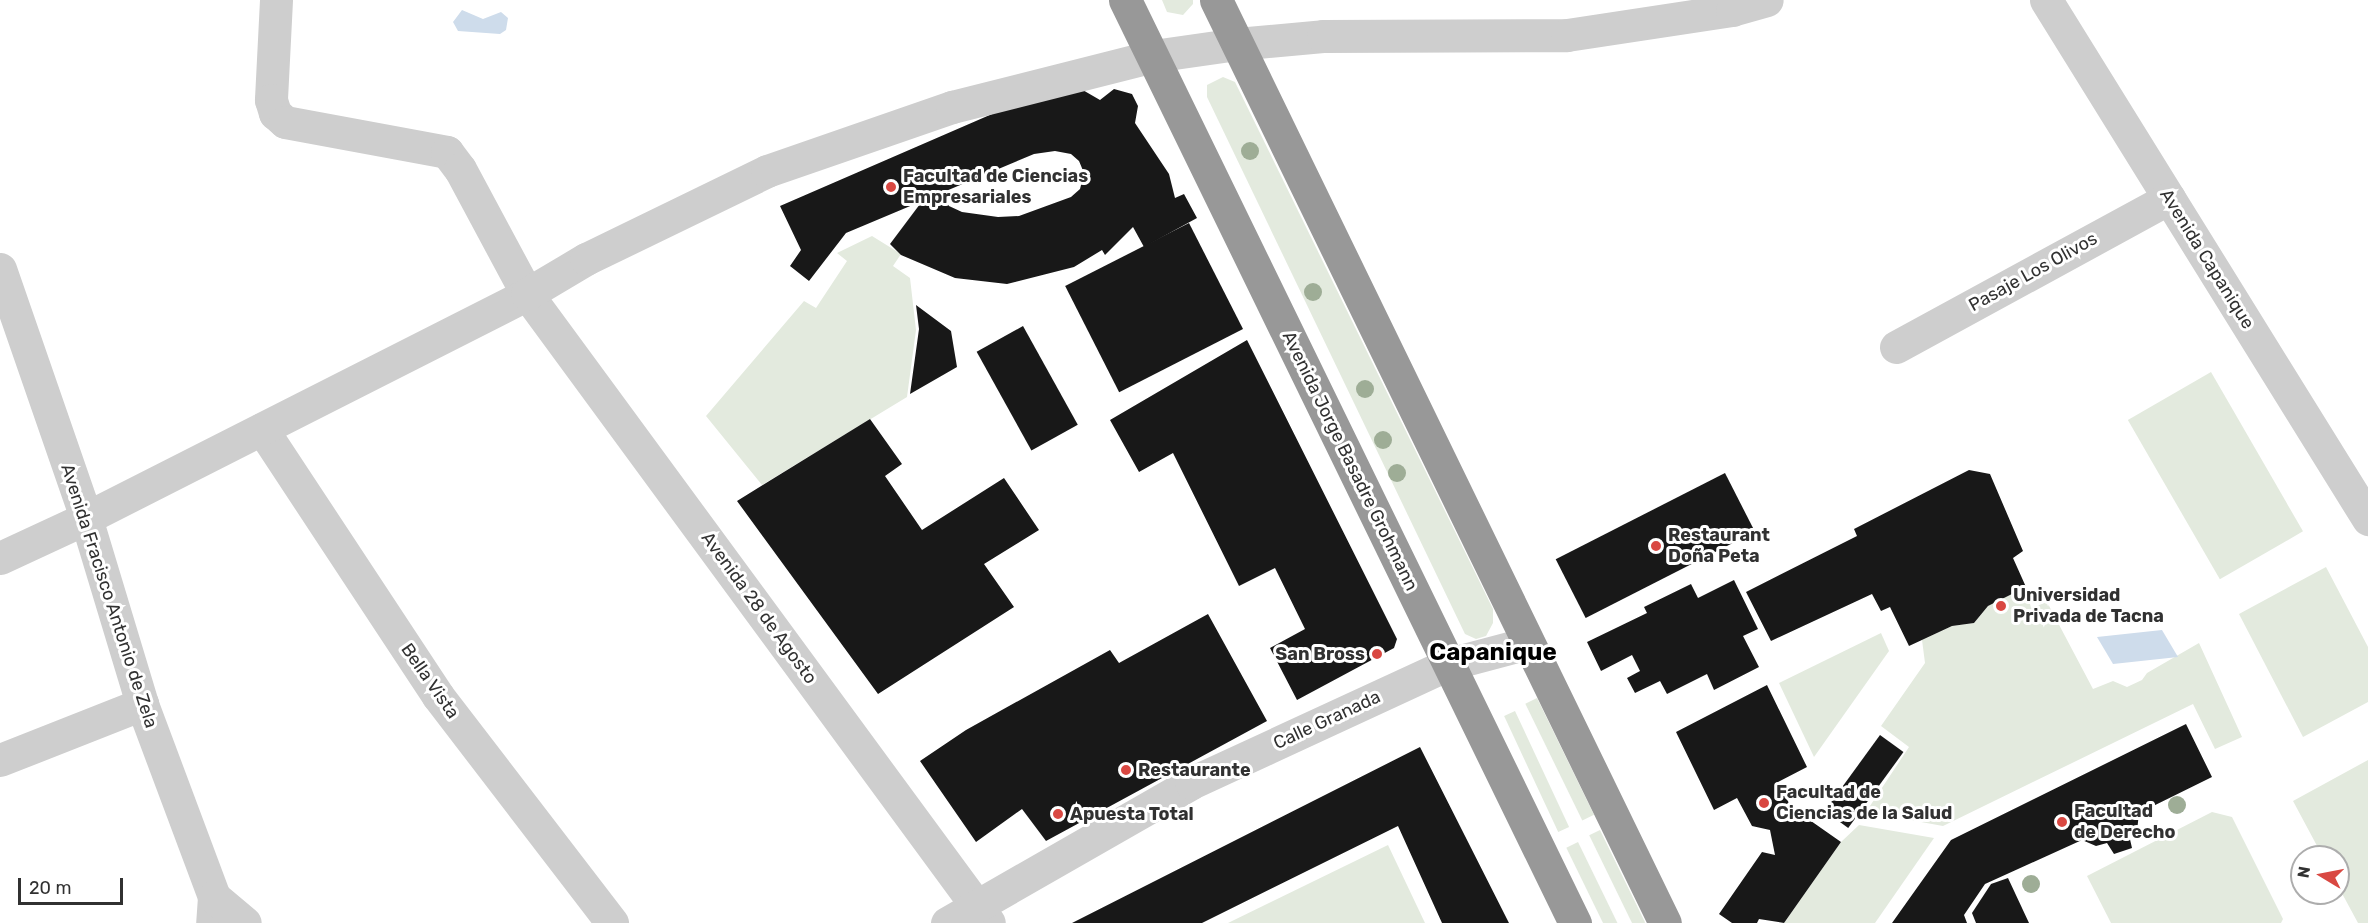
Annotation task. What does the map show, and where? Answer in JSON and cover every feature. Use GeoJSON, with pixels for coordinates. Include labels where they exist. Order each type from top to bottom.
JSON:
{"type":"FeatureCollection","features":[{"type":"Feature","properties":{"kind":"highway","name":"Avenida Jorge Basadre Grohmann"},"geometry":{"type":"LineString","coordinates":[[1125,0],[1575,923]]}},
{"type":"Feature","properties":{"kind":"highway"},"geometry":{"type":"LineString","coordinates":[[1216,0],[1665,923]]}},
{"type":"Feature","properties":{"kind":"street","name":"Avenida 28 de Agosto"},"geometry":{"type":"LineString","coordinates":[[276,0],[270,100],[275,113],[285,122],[447,152],[460,169],[527,294],[983,914]]}},
{"type":"Feature","properties":{"kind":"street"},"geometry":{"type":"LineString","coordinates":[[0,558],[86,518],[527,294],[586,259],[767,171],[952,107],[1152,56],[1237,44],[1323,36],[1568,35],[1732,10],[1767,0]]}},
{"type":"Feature","properties":{"kind":"street","name":"Avenida Capanique"},"geometry":{"type":"LineString","coordinates":[[2046,0],[2169,198],[2359,484],[2368,519]]}},
{"type":"Feature","properties":{"kind":"street","name":"Pasaje Los Olivos"},"geometry":{"type":"LineString","coordinates":[[1896,346],[2169,198]]}},
{"type":"Feature","properties":{"kind":"street","name":"Avenida Fracisco Antonio de Zela"},"geometry":{"type":"LineString","coordinates":[[0,269],[86,518],[142,704],[213,910]]}},
{"type":"Feature","properties":{"kind":"street","name":"Bella Vista"},"geometry":{"type":"LineString","coordinates":[[262,429],[438,696],[612,923]]}},
{"type":"Feature","properties":{"kind":"street","name":"Calle Granada"},"geometry":{"type":"LineString","coordinates":[[947,923],[983,914],[1191,783],[1449,664],[1528,643]]}},
{"type":"Feature","properties":{"kind":"street"},"geometry":{"type":"LineString","coordinates":[[0,760],[142,704]]}},
{"type":"Feature","properties":{"kind":"street"},"geometry":{"type":"LineString","coordinates":[[213,910],[245,923]]}},
{"type":"Feature","properties":{"kind":"shaded area"},"geometry":{"type":"Polygon","coordinates":[[[1162,0],[1193,0],[1193,4],[1183,15],[1167,12],[1162,0]]]}},
{"type":"Feature","properties":{"kind":"shaded area"},"geometry":{"type":"Polygon","coordinates":[[[1223,77],[1235,82],[1493,609],[1493,623],[1486,636],[1476,639],[1465,634],[1207,97],[1207,85],[1223,77]]]}},
{"type":"Feature","properties":{"kind":"shaded area"},"geometry":{"type":"Polygon","coordinates":[[[872,236],[901,254],[893,266],[910,278],[916,330],[907,397],[762,485],[706,416],[804,301],[816,308],[847,261],[837,253],[872,236]]]}},
{"type":"Feature","properties":{"kind":"shaded area"},"geometry":{"type":"Polygon","coordinates":[[[2211,372],[2303,531],[2220,579],[2128,420],[2211,372]]]}},
{"type":"Feature","properties":{"kind":"shaded area"},"geometry":{"type":"Polygon","coordinates":[[[2326,567],[2368,647],[2368,702],[2303,737],[2239,614],[2326,567]]]}},
{"type":"Feature","properties":{"kind":"shaded area"},"geometry":{"type":"Polygon","coordinates":[[[2026,587],[2031,608],[2047,602],[2093,689],[2113,681],[2127,687],[2142,680],[2147,673],[2199,643],[2242,737],[2215,749],[2193,704],[1943,826],[1866,812],[1909,747],[1881,726],[1925,663],[1922,640],[1952,626],[1974,623],[1988,606],[2026,587]]]}},
{"type":"Feature","properties":{"kind":"shaded area"},"geometry":{"type":"Polygon","coordinates":[[[1881,633],[1889,651],[1814,757],[1779,683],[1881,633]]]}},
{"type":"Feature","properties":{"kind":"shaded area"},"geometry":{"type":"Polygon","coordinates":[[[1537,698],[1594,815],[1582,821],[1525,704],[1537,698]]]}},
{"type":"Feature","properties":{"kind":"shaded area"},"geometry":{"type":"Polygon","coordinates":[[[1515,711],[1569,827],[1558,832],[1504,716],[1515,711]]]}},
{"type":"Feature","properties":{"kind":"shaded area"},"geometry":{"type":"Polygon","coordinates":[[[2368,760],[2368,923],[2358,923],[2348,905],[2350,845],[2317,845],[2293,801],[2368,760]]]}},
{"type":"Feature","properties":{"kind":"shaded area"},"geometry":{"type":"Polygon","coordinates":[[[2212,812],[2232,817],[2283,919],[2281,923],[2111,923],[2087,876],[2212,812]]]}},
{"type":"Feature","properties":{"kind":"shaded area"},"geometry":{"type":"Polygon","coordinates":[[[1859,825],[1934,838],[1875,923],[1784,923],[1841,842],[1859,825]]]}},
{"type":"Feature","properties":{"kind":"shaded area"},"geometry":{"type":"Polygon","coordinates":[[[1600,830],[1645,923],[1632,923],[1589,835],[1600,830]]]}},
{"type":"Feature","properties":{"kind":"shaded area"},"geometry":{"type":"Polygon","coordinates":[[[1578,842],[1617,923],[1603,923],[1566,848],[1578,842]]]}},
{"type":"Feature","properties":{"kind":"shaded area"},"geometry":{"type":"Polygon","coordinates":[[[1388,845],[1425,923],[1228,923],[1388,845]]]}},
{"type":"Feature","properties":{"kind":"water"},"geometry":{"type":"Polygon","coordinates":[[[462,10],[483,19],[501,12],[508,18],[506,30],[500,34],[458,31],[453,22],[462,10]]]}},
{"type":"Feature","properties":{"kind":"water"},"geometry":{"type":"Polygon","coordinates":[[[2162,630],[2178,657],[2113,664],[2097,637],[2162,630]]]}},
{"type":"Feature","properties":{"kind":"building","name":"Facultad de Ciencias Empresariales"},"geometry":{"type":"Polygon","coordinates":[[[1081,89],[1100,100],[1114,89],[1132,94],[1138,106],[1135,123],[1169,174],[1175,198],[1184,194],[1197,218],[1144,247],[1133,227],[1105,255],[1102,250],[1074,267],[1007,284],[955,278],[901,255],[890,244],[922,201],[846,233],[809,281],[790,266],[801,250],[780,206],[1036,95],[1081,89]],[[1055,151],[1034,154],[925,200],[944,198],[949,206],[962,212],[998,217],[1019,216],[1071,197],[1080,189],[1084,173],[1079,161],[1071,154],[1055,151]]]}},
{"type":"Feature","properties":{"kind":"building"},"geometry":{"type":"Polygon","coordinates":[[[1189,223],[1243,329],[1119,392],[1065,286],[1189,223]]]}},
{"type":"Feature","properties":{"kind":"building"},"geometry":{"type":"Polygon","coordinates":[[[916,305],[951,331],[957,367],[910,394],[919,329],[916,305]]]}},
{"type":"Feature","properties":{"kind":"building"},"geometry":{"type":"Polygon","coordinates":[[[1023,326],[1078,425],[1031,451],[977,352],[1023,326]]]}},
{"type":"Feature","properties":{"kind":"building"},"geometry":{"type":"Polygon","coordinates":[[[1247,340],[1397,639],[1394,648],[1297,700],[1270,648],[1305,629],[1275,568],[1239,586],[1173,453],[1139,472],[1110,420],[1247,340]]]}},
{"type":"Feature","properties":{"kind":"building"},"geometry":{"type":"Polygon","coordinates":[[[870,419],[902,464],[885,476],[922,530],[1004,478],[1039,530],[984,564],[1014,607],[878,694],[737,501],[870,419]]]}},
{"type":"Feature","properties":{"kind":"building"},"geometry":{"type":"Polygon","coordinates":[[[1969,470],[1990,474],[2023,551],[2013,558],[2026,587],[1988,606],[1974,623],[1952,626],[1909,646],[1890,607],[1881,611],[1872,594],[1771,641],[1746,592],[1857,536],[1854,529],[1969,470]]]}},
{"type":"Feature","properties":{"kind":"building","name":"Restaurant Doña Peta"},"geometry":{"type":"Polygon","coordinates":[[[1725,473],[1755,532],[1586,618],[1556,559],[1725,473]]]}},
{"type":"Feature","properties":{"kind":"building"},"geometry":{"type":"Polygon","coordinates":[[[1734,580],[1758,629],[1743,636],[1759,667],[1714,690],[1707,674],[1667,694],[1660,681],[1635,693],[1627,678],[1640,671],[1632,655],[1601,671],[1587,642],[1647,613],[1644,607],[1691,584],[1698,598],[1734,580]]]}},
{"type":"Feature","properties":{"kind":"building"},"geometry":{"type":"Polygon","coordinates":[[[1208,614],[1267,721],[1046,841],[1022,809],[976,842],[920,761],[966,730],[1110,650],[1119,663],[1208,614]]]}},
{"type":"Feature","properties":{"kind":"building","name":"Facultad de Ciencias de la Salud"},"geometry":{"type":"Polygon","coordinates":[[[1767,685],[1807,767],[1778,782],[1791,807],[1841,842],[1784,923],[1759,919],[1757,923],[1732,923],[1719,914],[1762,852],[1775,855],[1770,830],[1752,826],[1737,798],[1714,810],[1676,732],[1767,685]]]}},
{"type":"Feature","properties":{"kind":"building","name":"Facultad de Derecho"},"geometry":{"type":"Polygon","coordinates":[[[2186,724],[2212,777],[2139,813],[2137,831],[2129,835],[2132,848],[2114,854],[2107,843],[2096,846],[2082,840],[1985,884],[1964,915],[1967,923],[1892,923],[1951,840],[2186,724]]]}},
{"type":"Feature","properties":{"kind":"building"},"geometry":{"type":"Polygon","coordinates":[[[1880,735],[1903,752],[1848,828],[1825,811],[1880,735]]]}},
{"type":"Feature","properties":{"kind":"building"},"geometry":{"type":"Polygon","coordinates":[[[1420,747],[1509,923],[1442,923],[1398,826],[1202,923],[1072,923],[1420,747]]]}},
{"type":"Feature","properties":{"kind":"building"},"geometry":{"type":"Polygon","coordinates":[[[2008,878],[2029,923],[1976,923],[1972,913],[1991,884],[2008,878]]]}},
{"type":"Feature","properties":{"kind":"place","name":"Facultad de Ciencias Empresariales"},"geometry":{"type":"Point","coordinates":[891,187]}},
{"type":"Feature","properties":{"kind":"place","name":"Restaurant Doña Peta"},"geometry":{"type":"Point","coordinates":[1656,546]}},
{"type":"Feature","properties":{"kind":"place","name":"Universidad Privada de Tacna"},"geometry":{"type":"Point","coordinates":[2001,606]}},
{"type":"Feature","properties":{"kind":"place","name":"San Bross"},"geometry":{"type":"Point","coordinates":[1377,654]}},
{"type":"Feature","properties":{"kind":"place","name":"Restaurante"},"geometry":{"type":"Point","coordinates":[1126,770]}},
{"type":"Feature","properties":{"kind":"place","name":"Facultad de Ciencias de la Salud"},"geometry":{"type":"Point","coordinates":[1764,803]}},
{"type":"Feature","properties":{"kind":"place","name":"Apuesta Total"},"geometry":{"type":"Point","coordinates":[1058,814]}},
{"type":"Feature","properties":{"kind":"place","name":"Facultad de Derecho"},"geometry":{"type":"Point","coordinates":[2062,822]}},
{"type":"Feature","properties":{"kind":"district","name":"Capanique"},"geometry":{"type":"Point","coordinates":[1493,653]}}]}
